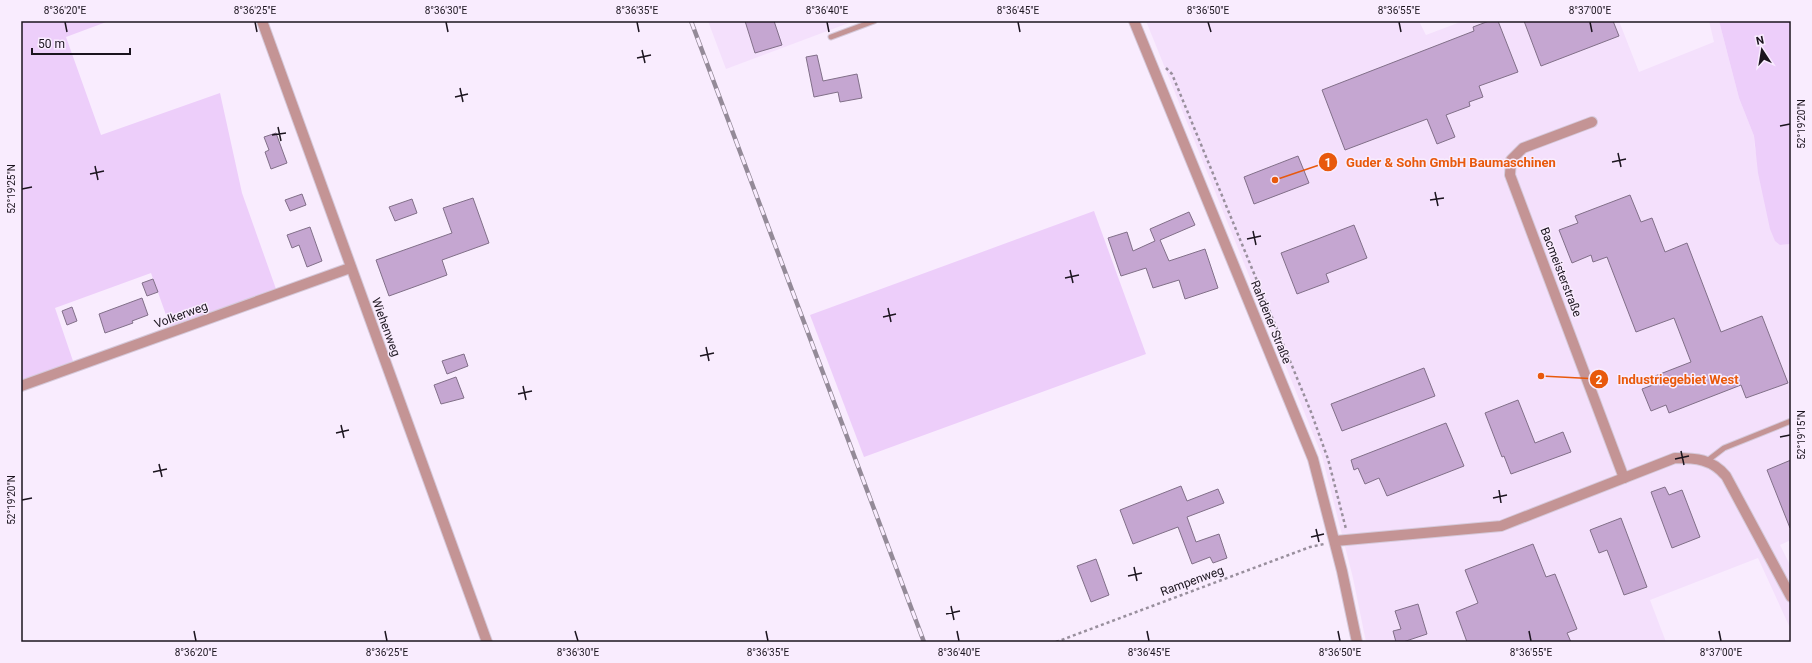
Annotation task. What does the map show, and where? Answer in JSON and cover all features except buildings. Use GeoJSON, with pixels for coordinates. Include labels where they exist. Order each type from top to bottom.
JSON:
{"type":"FeatureCollection","features":[{"type":"Feature","properties":{"kind":"street","name":"Wiehenweg"},"geometry":{"type":"LineString","coordinates":[[262,21],[350,268],[487,642]]}},
{"type":"Feature","properties":{"kind":"street","name":"Rahdener Straße"},"geometry":{"type":"LineString","coordinates":[[1135,21],[1313,459],[1335,542],[1356,642]]}},
{"type":"Feature","properties":{"kind":"street","name":"Bacmeisterstraße"},"geometry":{"type":"LineString","coordinates":[[1592,122],[1523,148],[1511,160],[1510,175],[1624,478]]}},
{"type":"Feature","properties":{"kind":"street","name":"Volkerweg"},"geometry":{"type":"LineString","coordinates":[[21,386],[350,268]]}},
{"type":"Feature","properties":{"kind":"street"},"geometry":{"type":"LineString","coordinates":[[1335,542],[1501,526],[1676,458],[1694,458],[1707,461],[1718,467],[1726,476],[1791,597]]}},
{"type":"Feature","properties":{"kind":"lane"},"geometry":{"type":"LineString","coordinates":[[830,37],[874,21]]}},
{"type":"Feature","properties":{"kind":"lane"},"geometry":{"type":"LineString","coordinates":[[1707,461],[1724,448],[1791,421]]}},
{"type":"Feature","properties":{"kind":"path"},"geometry":{"type":"LineString","coordinates":[[1163,65],[1172,74],[1311,412],[1328,459],[1349,540]]}},
{"type":"Feature","properties":{"kind":"path","name":"Rampenweg"},"geometry":{"type":"LineString","coordinates":[[1056,642],[1310,547],[1335,542]]}},
{"type":"Feature","properties":{"kind":"shaded area"},"geometry":{"type":"Polygon","coordinates":[[[21,21],[109,21],[66,37],[101,135],[220,93],[242,193],[276,289],[170,326],[151,273],[55,308],[73,361],[21,382],[21,21]]]}},
{"type":"Feature","properties":{"kind":"shaded area"},"geometry":{"type":"Polygon","coordinates":[[[708,21],[854,21],[726,69],[708,21]]]}},
{"type":"Feature","properties":{"kind":"shaded area"},"geometry":{"type":"Polygon","coordinates":[[[1146,21],[1419,21],[1426,35],[1463,21],[1619,21],[1639,72],[1714,42],[1709,21],[1719,21],[1739,98],[1754,136],[1755,149],[1780,245],[1791,244],[1791,540],[1780,545],[1791,567],[1791,630],[1758,558],[1650,600],[1666,642],[1366,642],[1353,578],[1322,456],[1146,21]]]}},
{"type":"Feature","properties":{"kind":"shaded area"},"geometry":{"type":"Polygon","coordinates":[[[1719,21],[1791,21],[1791,244],[1780,245],[1775,241],[1770,229],[1758,173],[1754,136],[1739,98],[1719,21]]]}},
{"type":"Feature","properties":{"kind":"shaded area"},"geometry":{"type":"Polygon","coordinates":[[[1094,211],[1146,354],[864,457],[810,315],[1094,211]]]}},
{"type":"Feature","properties":{"kind":"railway"},"geometry":{"type":"LineString","coordinates":[[691,21],[924,642]]}},
{"type":"Feature","properties":{"kind":"place","name":"Guder & Sohn GmbH Baumaschinen"},"geometry":{"type":"Point","coordinates":[1275,180]}},
{"type":"Feature","properties":{"kind":"place","name":"Industriegebiet West"},"geometry":{"type":"Point","coordinates":[1541,376]}}]}
